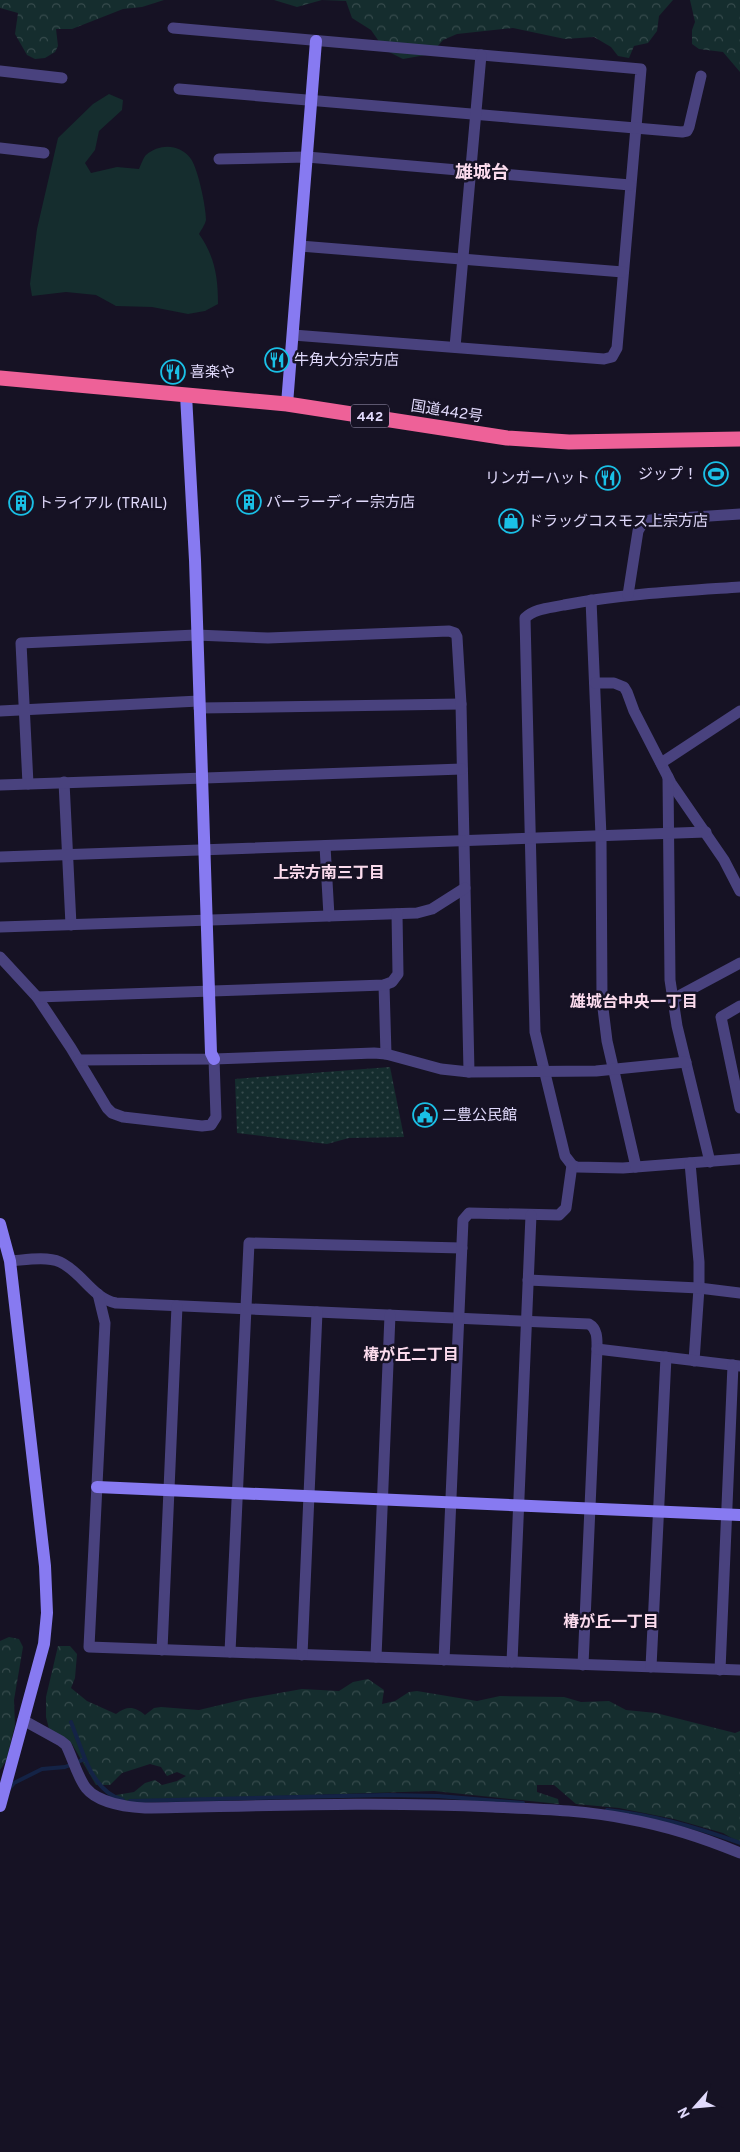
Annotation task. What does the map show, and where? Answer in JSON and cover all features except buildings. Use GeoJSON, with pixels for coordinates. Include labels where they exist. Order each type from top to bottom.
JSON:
{"type":"FeatureCollection","features":[{"type":"Feature","properties":{"kind":"highway","name":"国道442号"},"geometry":{"type":"LineString","coordinates":[[0,378],[287,404],[507,438],[616,442],[740,439]]}},
{"type":"Feature","properties":{"kind":"street"},"geometry":{"type":"LineString","coordinates":[[173,28],[640,69],[617,348],[614,356],[609,358],[292,335]]}},
{"type":"Feature","properties":{"kind":"street"},"geometry":{"type":"LineString","coordinates":[[287,404],[316,41]]}},
{"type":"Feature","properties":{"kind":"street"},"geometry":{"type":"LineString","coordinates":[[455,347],[481,55]]}},
{"type":"Feature","properties":{"kind":"street"},"geometry":{"type":"LineString","coordinates":[[0,71],[62,78]]}},
{"type":"Feature","properties":{"kind":"street"},"geometry":{"type":"LineString","coordinates":[[179,89],[635,129],[687,131],[690,127],[700,76]]}},
{"type":"Feature","properties":{"kind":"street"},"geometry":{"type":"LineString","coordinates":[[0,148],[44,153]]}},
{"type":"Feature","properties":{"kind":"street"},"geometry":{"type":"LineString","coordinates":[[219,160],[307,158],[630,185]]}},
{"type":"Feature","properties":{"kind":"street"},"geometry":{"type":"LineString","coordinates":[[300,246],[623,272]]}},
{"type":"Feature","properties":{"kind":"street"},"geometry":{"type":"LineString","coordinates":[[0,957],[38,997],[79,1060],[107,1108],[112,1112],[123,1117],[202,1126],[211,1125],[216,1117],[214,1059],[211,1053],[195,560],[186,395]]}},
{"type":"Feature","properties":{"kind":"street"},"geometry":{"type":"LineString","coordinates":[[628,594],[638,531],[642,524],[650,520],[740,514]]}},
{"type":"Feature","properties":{"kind":"street"},"geometry":{"type":"LineString","coordinates":[[444,1660],[464,1220],[469,1213],[560,1215],[566,1208],[572,1165],[565,1156],[535,1032],[525,618],[535,611],[628,594],[740,587]]}},
{"type":"Feature","properties":{"kind":"street"},"geometry":{"type":"LineString","coordinates":[[591,600],[601,836],[602,1000],[607,1041],[636,1167]]}},
{"type":"Feature","properties":{"kind":"street"},"geometry":{"type":"LineString","coordinates":[[28,784],[21,643],[196,635],[268,638],[449,631],[455,633],[457,637],[461,704],[469,1072]]}},
{"type":"Feature","properties":{"kind":"street"},"geometry":{"type":"LineString","coordinates":[[595,683],[614,683],[624,687],[660,763],[706,832],[735,870],[740,891]]}},
{"type":"Feature","properties":{"kind":"street"},"geometry":{"type":"LineString","coordinates":[[0,710],[199,705],[461,704]]}},
{"type":"Feature","properties":{"kind":"street"},"geometry":{"type":"LineString","coordinates":[[660,763],[740,711]]}},
{"type":"Feature","properties":{"kind":"street"},"geometry":{"type":"LineString","coordinates":[[0,785],[462,769]]}},
{"type":"Feature","properties":{"kind":"street"},"geometry":{"type":"LineString","coordinates":[[668,777],[670,980],[677,1026],[710,1162]]}},
{"type":"Feature","properties":{"kind":"street"},"geometry":{"type":"LineString","coordinates":[[64,782],[70,925]]}},
{"type":"Feature","properties":{"kind":"street"},"geometry":{"type":"LineString","coordinates":[[0,857],[706,832]]}},
{"type":"Feature","properties":{"kind":"street"},"geometry":{"type":"LineString","coordinates":[[325,846],[329,916]]}},
{"type":"Feature","properties":{"kind":"street"},"geometry":{"type":"LineString","coordinates":[[0,927],[425,912],[465,888]]}},
{"type":"Feature","properties":{"kind":"street"},"geometry":{"type":"LineString","coordinates":[[38,997],[384,985],[392,982],[398,974],[396,914]]}},
{"type":"Feature","properties":{"kind":"street"},"geometry":{"type":"LineString","coordinates":[[673,999],[740,963]]}},
{"type":"Feature","properties":{"kind":"street"},"geometry":{"type":"LineString","coordinates":[[384,985],[386,1054]]}},
{"type":"Feature","properties":{"kind":"street"},"geometry":{"type":"LineString","coordinates":[[740,1006],[721,1017],[740,1108]]}},
{"type":"Feature","properties":{"kind":"street"},"geometry":{"type":"LineString","coordinates":[[79,1060],[214,1059],[386,1054],[441,1069],[469,1072],[614,1070],[686,1062]]}},
{"type":"Feature","properties":{"kind":"street"},"geometry":{"type":"LineString","coordinates":[[572,1165],[636,1167],[740,1159]]}},
{"type":"Feature","properties":{"kind":"street"},"geometry":{"type":"LineString","coordinates":[[690,1163],[699,1262],[694,1361]]}},
{"type":"Feature","properties":{"kind":"street"},"geometry":{"type":"LineString","coordinates":[[512,1662],[531,1215]]}},
{"type":"Feature","properties":{"kind":"street"},"geometry":{"type":"LineString","coordinates":[[0,1224],[10,1261],[47,1600],[44,1644],[0,1806]]}},
{"type":"Feature","properties":{"kind":"street"},"geometry":{"type":"LineString","coordinates":[[230,1652],[249,1243],[462,1248]]}},
{"type":"Feature","properties":{"kind":"street"},"geometry":{"type":"LineString","coordinates":[[10,1261],[48,1260],[59,1262],[109,1302],[116,1303],[589,1324],[593,1326],[596,1333],[597,1349],[583,1665]]}},
{"type":"Feature","properties":{"kind":"street"},"geometry":{"type":"LineString","coordinates":[[528,1280],[699,1288],[740,1293]]}},
{"type":"Feature","properties":{"kind":"street"},"geometry":{"type":"LineString","coordinates":[[98,1294],[104,1323],[89,1647],[740,1670]]}},
{"type":"Feature","properties":{"kind":"street"},"geometry":{"type":"LineString","coordinates":[[162,1650],[177,1306]]}},
{"type":"Feature","properties":{"kind":"street"},"geometry":{"type":"LineString","coordinates":[[302,1655],[317,1312]]}},
{"type":"Feature","properties":{"kind":"street"},"geometry":{"type":"LineString","coordinates":[[376,1658],[390,1315]]}},
{"type":"Feature","properties":{"kind":"street"},"geometry":{"type":"LineString","coordinates":[[597,1349],[737,1366],[727,1514],[720,1670]]}},
{"type":"Feature","properties":{"kind":"street"},"geometry":{"type":"LineString","coordinates":[[651,1667],[666,1357]]}},
{"type":"Feature","properties":{"kind":"street"},"geometry":{"type":"LineString","coordinates":[[97,1487],[740,1515]]}},
{"type":"Feature","properties":{"kind":"street"},"geometry":{"type":"LineString","coordinates":[[23,1720],[61,1740],[66,1745],[87,1790],[111,1802],[127,1807],[370,1803],[455,1804],[570,1812],[646,1823],[704,1838],[740,1852]]}},
{"type":"Feature","properties":{"kind":"green space"},"geometry":{"type":"Polygon","coordinates":[[[0,0],[164,0],[142,7],[123,9],[72,29],[56,29],[58,46],[55,52],[45,58],[35,59],[27,55],[15,34],[18,13],[0,8],[0,0]]]}},
{"type":"Feature","properties":{"kind":"green space"},"geometry":{"type":"Polygon","coordinates":[[[274,0],[322,0],[297,7],[274,0]]]}},
{"type":"Feature","properties":{"kind":"green space"},"geometry":{"type":"Polygon","coordinates":[[[322,0],[673,0],[659,16],[657,31],[648,43],[634,46],[629,58],[618,56],[611,47],[594,37],[565,39],[513,28],[457,34],[443,40],[431,54],[403,59],[385,50],[371,30],[352,18],[346,1],[322,0]]]}},
{"type":"Feature","properties":{"kind":"green space"},"geometry":{"type":"Polygon","coordinates":[[[690,0],[740,0],[740,72],[723,52],[699,49],[692,44],[692,30],[695,22],[690,0]]]}},
{"type":"Feature","properties":{"kind":"green space"},"geometry":{"type":"Polygon","coordinates":[[[109,94],[123,100],[122,110],[99,131],[95,150],[85,163],[91,173],[117,167],[139,169],[146,155],[157,148],[163,147],[181,150],[191,159],[199,179],[206,214],[206,220],[199,234],[212,259],[217,285],[218,304],[205,311],[188,314],[152,307],[116,306],[96,295],[66,292],[32,296],[30,284],[37,229],[58,138],[93,104],[109,94]]]}},
{"type":"Feature","properties":{"kind":"green space"},"geometry":{"type":"Polygon","coordinates":[[[390,1067],[404,1137],[349,1138],[327,1144],[237,1133],[235,1079],[390,1067]]]}},
{"type":"Feature","properties":{"kind":"green space"},"geometry":{"type":"Polygon","coordinates":[[[9,1637],[19,1639],[23,1647],[14,1700],[15,1725],[6,1761],[0,1770],[0,1641],[9,1637]]]}},
{"type":"Feature","properties":{"kind":"green space"},"geometry":{"type":"Polygon","coordinates":[[[58,1646],[70,1646],[77,1654],[75,1678],[71,1688],[87,1701],[116,1714],[127,1708],[137,1710],[145,1715],[154,1708],[161,1707],[199,1710],[245,1699],[302,1689],[339,1691],[353,1682],[368,1679],[384,1690],[382,1704],[395,1701],[409,1692],[417,1691],[477,1701],[500,1696],[564,1697],[581,1702],[609,1701],[626,1710],[656,1713],[735,1733],[740,1731],[740,1843],[723,1833],[674,1819],[619,1808],[576,1804],[554,1785],[537,1785],[537,1792],[558,1799],[559,1804],[434,1791],[122,1801],[115,1798],[116,1795],[134,1792],[145,1783],[155,1780],[162,1785],[177,1781],[186,1776],[177,1772],[167,1776],[161,1767],[150,1764],[122,1773],[110,1785],[96,1785],[72,1744],[49,1729],[46,1717],[46,1697],[58,1646]]]}},
{"type":"Feature","properties":{"kind":"waterway"},"geometry":{"type":"LineString","coordinates":[[9,1789],[14,1783],[42,1769],[65,1767],[85,1759],[71,1722]]}},
{"type":"Feature","properties":{"kind":"waterway"},"geometry":{"type":"LineString","coordinates":[[85,1759],[91,1772],[104,1789],[116,1798],[123,1800]]}},
{"type":"Feature","properties":{"kind":"waterway"},"geometry":{"type":"LineString","coordinates":[[130,1801],[387,1795],[438,1796],[523,1803]]}},
{"type":"Feature","properties":{"kind":"waterway"},"geometry":{"type":"LineString","coordinates":[[607,1810],[675,1822],[740,1843]]}},
{"type":"Feature","properties":{"kind":"place","name":"牛角大分宗方店"},"geometry":{"type":"Point","coordinates":[277,360]}},
{"type":"Feature","properties":{"kind":"place","name":"喜楽や"},"geometry":{"type":"Point","coordinates":[173,372]}},
{"type":"Feature","properties":{"kind":"place","name":"ジップ！"},"geometry":{"type":"Point","coordinates":[716,474]}},
{"type":"Feature","properties":{"kind":"place","name":"リンガーハット"},"geometry":{"type":"Point","coordinates":[608,478]}},
{"type":"Feature","properties":{"kind":"place","name":"パーラーディー宗方店"},"geometry":{"type":"Point","coordinates":[249,502]}},
{"type":"Feature","properties":{"kind":"place","name":"トライアル (TRAIL)"},"geometry":{"type":"Point","coordinates":[21,503]}},
{"type":"Feature","properties":{"kind":"place","name":"ドラッグコスモス上宗方店"},"geometry":{"type":"Point","coordinates":[511,521]}},
{"type":"Feature","properties":{"kind":"place","name":"二豊公民館"},"geometry":{"type":"Point","coordinates":[425,1115]}},
{"type":"Feature","properties":{"kind":"district","name":"雄城台"},"geometry":{"type":"Point","coordinates":[482,172]}},
{"type":"Feature","properties":{"kind":"district","name":"上宗方南三丁目"},"geometry":{"type":"Point","coordinates":[329,872]}},
{"type":"Feature","properties":{"kind":"district","name":"雄城台中央一丁目"},"geometry":{"type":"Point","coordinates":[634,1001]}},
{"type":"Feature","properties":{"kind":"district","name":"椿が丘二丁目"},"geometry":{"type":"Point","coordinates":[411,1354]}},
{"type":"Feature","properties":{"kind":"district","name":"椿が丘一丁目"},"geometry":{"type":"Point","coordinates":[611,1621]}}]}
